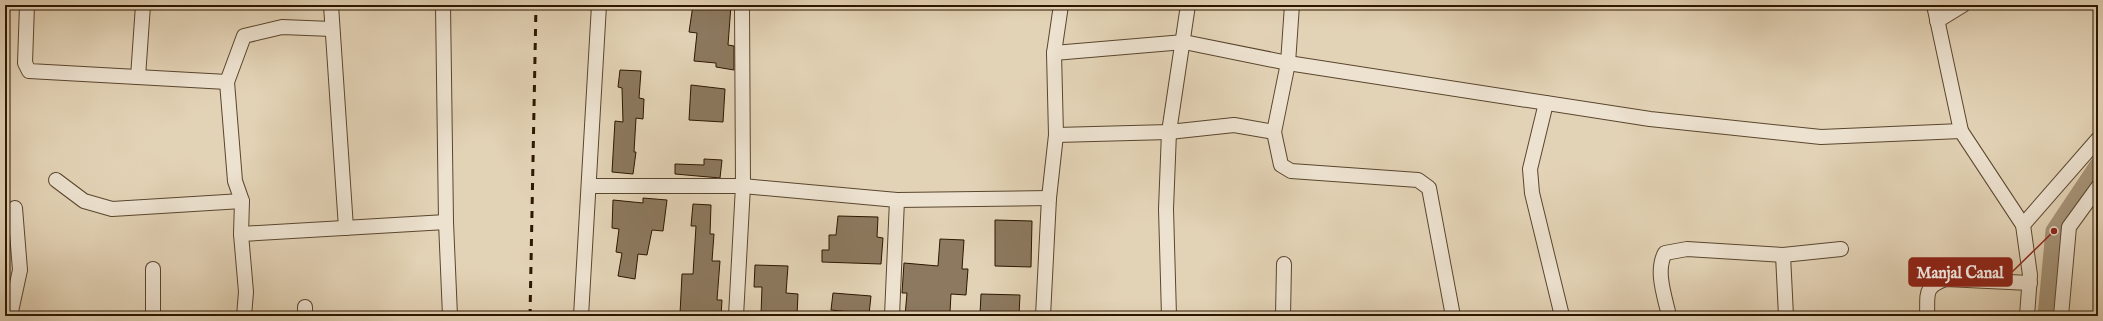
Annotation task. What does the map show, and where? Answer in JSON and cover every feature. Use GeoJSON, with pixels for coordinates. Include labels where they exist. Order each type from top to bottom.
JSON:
{"type":"FeatureCollection","features":[{"type":"Feature","properties":{"kind":"street"},"geometry":{"type":"LineString","coordinates":[[27,5],[25,63],[29,71],[227,82]]}},
{"type":"Feature","properties":{"kind":"street"},"geometry":{"type":"LineString","coordinates":[[138,77],[143,5]]}},
{"type":"Feature","properties":{"kind":"street"},"geometry":{"type":"LineString","coordinates":[[331,5],[346,228]]}},
{"type":"Feature","properties":{"kind":"street"},"geometry":{"type":"LineString","coordinates":[[443,5],[446,222],[450,316]]}},
{"type":"Feature","properties":{"kind":"street"},"geometry":{"type":"LineString","coordinates":[[581,316],[590,186],[599,5]]}},
{"type":"Feature","properties":{"kind":"street"},"geometry":{"type":"LineString","coordinates":[[736,316],[743,186],[742,5]]}},
{"type":"Feature","properties":{"kind":"street"},"geometry":{"type":"LineString","coordinates":[[1043,316],[1049,198],[1056,135],[1054,53],[1061,5]]}},
{"type":"Feature","properties":{"kind":"street"},"geometry":{"type":"LineString","coordinates":[[1169,316],[1166,209],[1169,132],[1184,42],[1188,5]]}},
{"type":"Feature","properties":{"kind":"street"},"geometry":{"type":"LineString","coordinates":[[1292,5],[1288,63],[1274,132],[1281,165],[1291,171],[1418,180],[1428,188],[1453,316]]}},
{"type":"Feature","properties":{"kind":"street"},"geometry":{"type":"LineString","coordinates":[[1934,5],[1961,131],[2023,225],[2030,275],[2027,316]]}},
{"type":"Feature","properties":{"kind":"street"},"geometry":{"type":"LineString","coordinates":[[1937,21],[1963,5]]}},
{"type":"Feature","properties":{"kind":"street"},"geometry":{"type":"LineString","coordinates":[[244,316],[246,292],[241,234],[242,201],[235,181],[227,82],[244,36],[282,26],[332,29]]}},
{"type":"Feature","properties":{"kind":"street"},"geometry":{"type":"LineString","coordinates":[[1054,53],[1184,42],[1288,63],[1650,119],[1821,138],[1961,131]]}},
{"type":"Feature","properties":{"kind":"street"},"geometry":{"type":"LineString","coordinates":[[1546,103],[1530,170],[1532,193],[1562,316]]}},
{"type":"Feature","properties":{"kind":"street"},"geometry":{"type":"LineString","coordinates":[[1056,135],[1169,132],[1234,125],[1274,132]]}},
{"type":"Feature","properties":{"kind":"street"},"geometry":{"type":"LineString","coordinates":[[2023,225],[2098,139]]}},
{"type":"Feature","properties":{"kind":"street"},"geometry":{"type":"LineString","coordinates":[[56,180],[84,201],[112,209],[242,201]]}},
{"type":"Feature","properties":{"kind":"street"},"geometry":{"type":"LineString","coordinates":[[590,186],[743,186],[897,200],[1049,198]]}},
{"type":"Feature","properties":{"kind":"street"},"geometry":{"type":"LineString","coordinates":[[2061,316],[2069,227],[2098,187]]}},
{"type":"Feature","properties":{"kind":"street"},"geometry":{"type":"LineString","coordinates":[[892,316],[897,200]]}},
{"type":"Feature","properties":{"kind":"street"},"geometry":{"type":"LineString","coordinates":[[10,316],[20,270],[15,208]]}},
{"type":"Feature","properties":{"kind":"street"},"geometry":{"type":"LineString","coordinates":[[241,234],[446,222]]}},
{"type":"Feature","properties":{"kind":"street"},"geometry":{"type":"LineString","coordinates":[[1669,316],[1662,283],[1661,260],[1665,253],[1688,249],[1783,255],[1841,249]]}},
{"type":"Feature","properties":{"kind":"street"},"geometry":{"type":"LineString","coordinates":[[1783,255],[1786,316]]}},
{"type":"Feature","properties":{"kind":"street"},"geometry":{"type":"LineString","coordinates":[[1283,316],[1284,264]]}},
{"type":"Feature","properties":{"kind":"street"},"geometry":{"type":"LineString","coordinates":[[153,269],[153,316]]}},
{"type":"Feature","properties":{"kind":"street"},"geometry":{"type":"LineString","coordinates":[[1926,316],[1928,292],[1933,283],[1946,279],[2030,283]]}},
{"type":"Feature","properties":{"kind":"building"},"geometry":{"type":"Polygon","coordinates":[[[693,5],[731,5],[728,45],[734,46],[734,70],[716,67],[716,63],[694,61],[697,33],[689,32],[693,5]]]}},
{"type":"Feature","properties":{"kind":"building"},"geometry":{"type":"Polygon","coordinates":[[[620,70],[641,71],[639,98],[644,99],[643,119],[636,118],[634,152],[636,152],[633,174],[612,172],[615,121],[623,122],[622,88],[618,87],[620,70]]]}},
{"type":"Feature","properties":{"kind":"building"},"geometry":{"type":"Polygon","coordinates":[[[691,85],[725,89],[723,122],[689,120],[691,85]]]}},
{"type":"Feature","properties":{"kind":"building"},"geometry":{"type":"Polygon","coordinates":[[[704,159],[722,160],[720,178],[675,174],[675,164],[704,165],[704,159]]]}},
{"type":"Feature","properties":{"kind":"building"},"geometry":{"type":"Polygon","coordinates":[[[643,198],[667,200],[663,231],[652,230],[647,255],[638,254],[635,279],[618,276],[622,253],[616,252],[619,229],[612,228],[613,200],[643,203],[643,198]]]}},
{"type":"Feature","properties":{"kind":"building"},"geometry":{"type":"Polygon","coordinates":[[[693,204],[711,205],[710,234],[714,234],[712,261],[720,261],[717,300],[722,300],[721,316],[680,314],[682,274],[693,274],[696,226],[691,226],[693,204]]]}},
{"type":"Feature","properties":{"kind":"building"},"geometry":{"type":"Polygon","coordinates":[[[838,216],[878,217],[877,237],[883,238],[881,264],[822,262],[822,250],[829,250],[829,235],[836,235],[838,216]]]}},
{"type":"Feature","properties":{"kind":"building"},"geometry":{"type":"Polygon","coordinates":[[[995,220],[1032,221],[1031,267],[995,266],[995,220]]]}},
{"type":"Feature","properties":{"kind":"building"},"geometry":{"type":"Polygon","coordinates":[[[940,239],[964,240],[962,269],[968,269],[966,295],[951,294],[950,312],[935,312],[935,316],[905,316],[907,293],[902,293],[904,263],[938,266],[940,239]]]}},
{"type":"Feature","properties":{"kind":"building"},"geometry":{"type":"Polygon","coordinates":[[[755,265],[788,266],[786,293],[798,294],[797,315],[761,314],[762,287],[754,287],[755,265]]]}},
{"type":"Feature","properties":{"kind":"building"},"geometry":{"type":"Polygon","coordinates":[[[833,293],[871,296],[869,314],[831,310],[833,293]]]}},
{"type":"Feature","properties":{"kind":"building"},"geometry":{"type":"Polygon","coordinates":[[[981,294],[1020,295],[1019,315],[980,314],[981,294]]]}},
{"type":"Feature","properties":{"kind":"waterway"},"geometry":{"type":"LineString","coordinates":[[2046,316],[2054,231],[2098,165]]}},
{"type":"Feature","properties":{"kind":"railway"},"geometry":{"type":"LineString","coordinates":[[530,316],[536,5]]}},
{"type":"Feature","properties":{"kind":"place","name":"Manjal Canal"},"geometry":{"type":"Point","coordinates":[2054,231]}}]}
